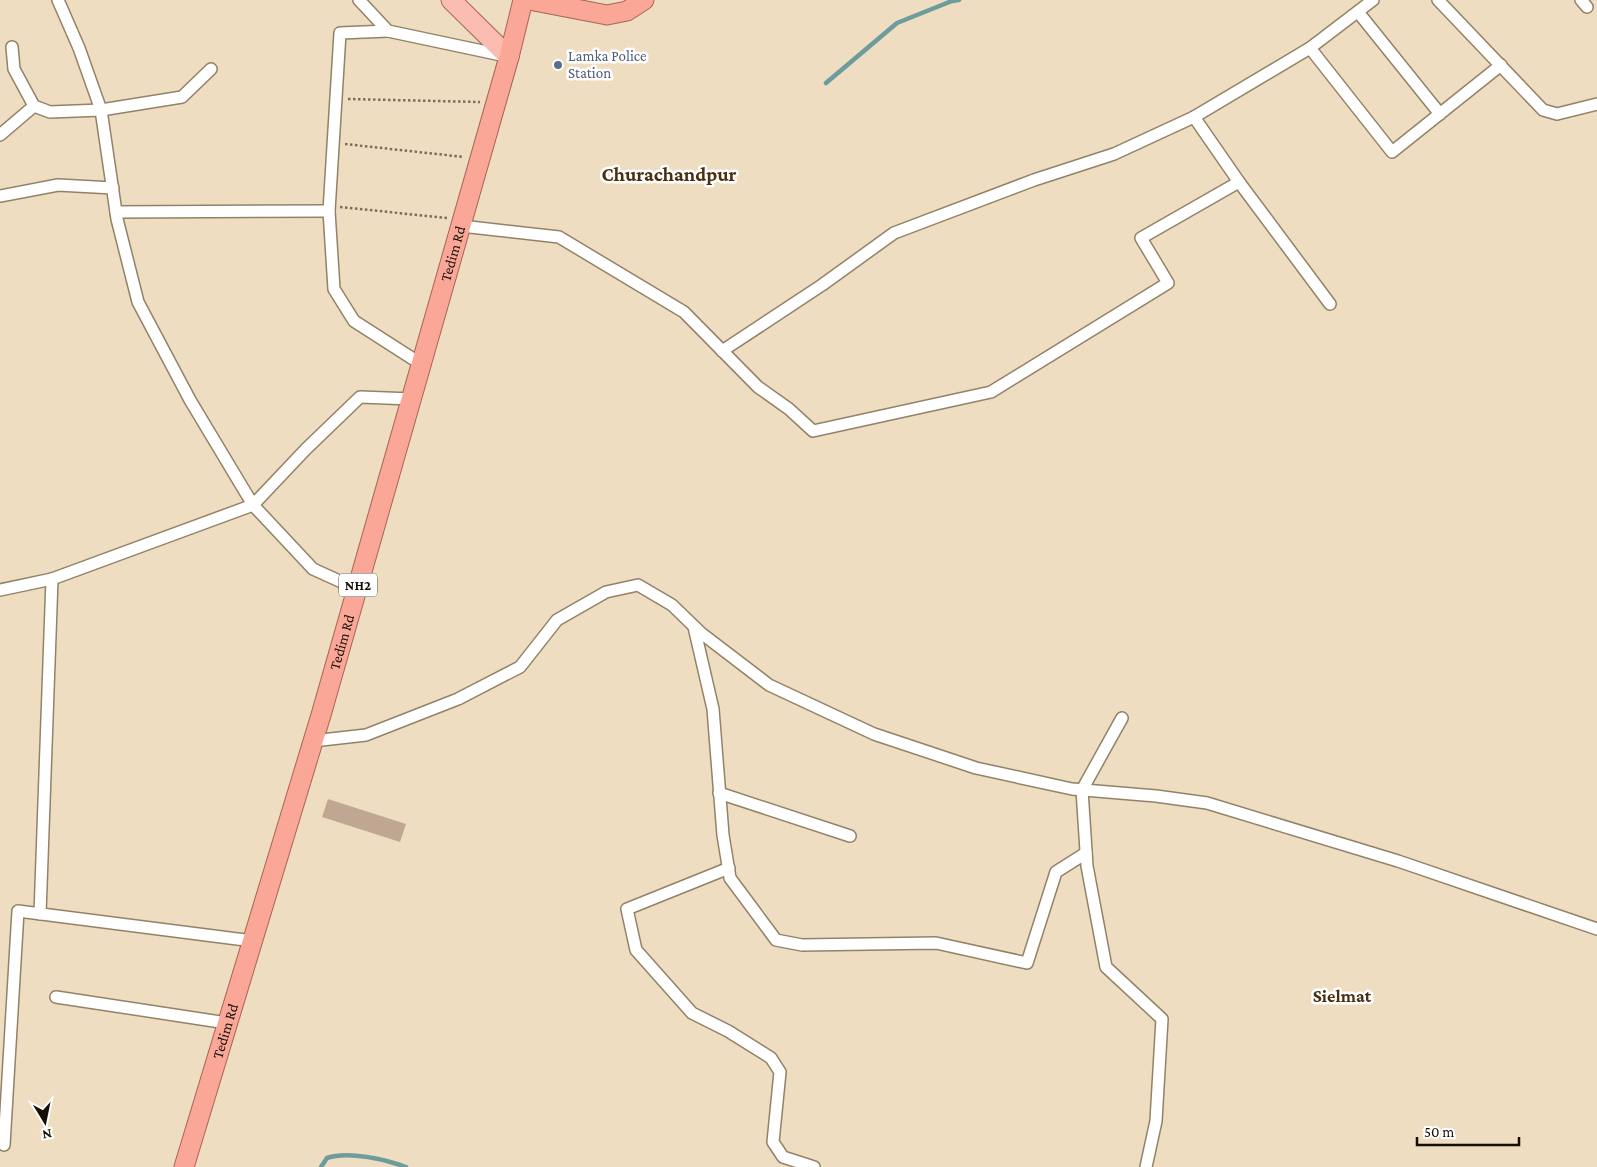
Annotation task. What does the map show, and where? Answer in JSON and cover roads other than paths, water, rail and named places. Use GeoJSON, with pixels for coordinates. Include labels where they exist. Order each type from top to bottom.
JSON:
{"type":"FeatureCollection","features":[{"type":"Feature","properties":{"kind":"highway","name":"Tedim Rd"},"geometry":{"type":"LineString","coordinates":[[184,1167],[313,741],[510,57],[523,0]]}},
{"type":"Feature","properties":{"kind":"highway"},"geometry":{"type":"LineString","coordinates":[[529,0],[607,15],[627,11],[644,0]]}},
{"type":"Feature","properties":{"kind":"main road"},"geometry":{"type":"LineString","coordinates":[[451,0],[510,57]]}},
{"type":"Feature","properties":{"kind":"street"},"geometry":{"type":"LineString","coordinates":[[58,0],[79,48],[101,110],[116,212],[138,302],[190,400],[252,504],[313,569],[357,589]]}},
{"type":"Feature","properties":{"kind":"street"},"geometry":{"type":"LineString","coordinates":[[359,0],[388,31]]}},
{"type":"Feature","properties":{"kind":"street"},"geometry":{"type":"LineString","coordinates":[[722,352],[822,285],[894,233],[1034,180],[1114,154],[1194,117],[1310,48],[1372,0]]}},
{"type":"Feature","properties":{"kind":"street"},"geometry":{"type":"LineString","coordinates":[[1438,0],[1543,110],[1557,114],[1597,104]]}},
{"type":"Feature","properties":{"kind":"street"},"geometry":{"type":"LineString","coordinates":[[1358,12],[1440,114]]}},
{"type":"Feature","properties":{"kind":"street"},"geometry":{"type":"LineString","coordinates":[[422,364],[354,321],[334,289],[329,208],[340,34],[388,31],[510,57]]}},
{"type":"Feature","properties":{"kind":"street"},"geometry":{"type":"LineString","coordinates":[[12,47],[14,69],[34,106],[50,112],[101,110],[182,97],[211,69]]}},
{"type":"Feature","properties":{"kind":"street"},"geometry":{"type":"LineString","coordinates":[[1310,48],[1392,152],[1501,65]]}},
{"type":"Feature","properties":{"kind":"street"},"geometry":{"type":"LineString","coordinates":[[0,135],[34,106]]}},
{"type":"Feature","properties":{"kind":"street"},"geometry":{"type":"LineString","coordinates":[[1194,117],[1239,182],[1330,304]]}},
{"type":"Feature","properties":{"kind":"street"},"geometry":{"type":"LineString","coordinates":[[462,223],[559,237],[684,312],[758,387],[789,409],[813,431],[991,392],[1168,283],[1141,238],[1239,182]]}},
{"type":"Feature","properties":{"kind":"street"},"geometry":{"type":"LineString","coordinates":[[0,196],[58,185],[113,188]]}},
{"type":"Feature","properties":{"kind":"street"},"geometry":{"type":"LineString","coordinates":[[116,212],[329,208]]}},
{"type":"Feature","properties":{"kind":"street"},"geometry":{"type":"LineString","coordinates":[[0,590],[52,579],[252,504],[306,448],[360,398],[412,399]]}},
{"type":"Feature","properties":{"kind":"street"},"geometry":{"type":"LineString","coordinates":[[40,914],[52,579]]}},
{"type":"Feature","properties":{"kind":"street"},"geometry":{"type":"LineString","coordinates":[[313,741],[366,736],[458,700],[520,667],[557,620],[606,592],[638,585],[672,605],[694,627],[769,685],[874,734],[976,768],[1082,790],[1156,796],[1208,803],[1398,861],[1597,929]]}},
{"type":"Feature","properties":{"kind":"street"},"geometry":{"type":"LineString","coordinates":[[694,627],[712,709],[723,834],[730,878],[776,940],[802,945],[936,943],[1027,963],[1056,872],[1086,853]]}},
{"type":"Feature","properties":{"kind":"street"},"geometry":{"type":"LineString","coordinates":[[1122,718],[1082,790],[1087,866],[1106,967],[1162,1018],[1156,1121],[1146,1167]]}},
{"type":"Feature","properties":{"kind":"street"},"geometry":{"type":"LineString","coordinates":[[719,793],[850,836]]}},
{"type":"Feature","properties":{"kind":"street"},"geometry":{"type":"LineString","coordinates":[[729,868],[627,909],[636,950],[692,1013],[728,1031],[771,1058],[780,1072],[773,1142],[783,1157],[814,1167]]}},
{"type":"Feature","properties":{"kind":"street"},"geometry":{"type":"LineString","coordinates":[[4,1145],[18,912],[253,941]]}},
{"type":"Feature","properties":{"kind":"street"},"geometry":{"type":"LineString","coordinates":[[56,997],[228,1023]]}},
{"type":"Feature","properties":{"kind":"waterway"},"geometry":{"type":"LineString","coordinates":[[826,83],[897,23],[959,0]]}},
{"type":"Feature","properties":{"kind":"waterway"},"geometry":{"type":"LineString","coordinates":[[321,1167],[327,1158],[345,1155],[388,1161],[406,1167]]}},
{"type":"Feature","properties":{"kind":"place","name":"Lamka Police Station"},"geometry":{"type":"Point","coordinates":[558,65]}},
{"type":"Feature","properties":{"kind":"district","name":"Churachandpur"},"geometry":{"type":"Point","coordinates":[669,174]}},
{"type":"Feature","properties":{"kind":"district","name":"Sielmat"},"geometry":{"type":"Point","coordinates":[1342,996]}}]}
